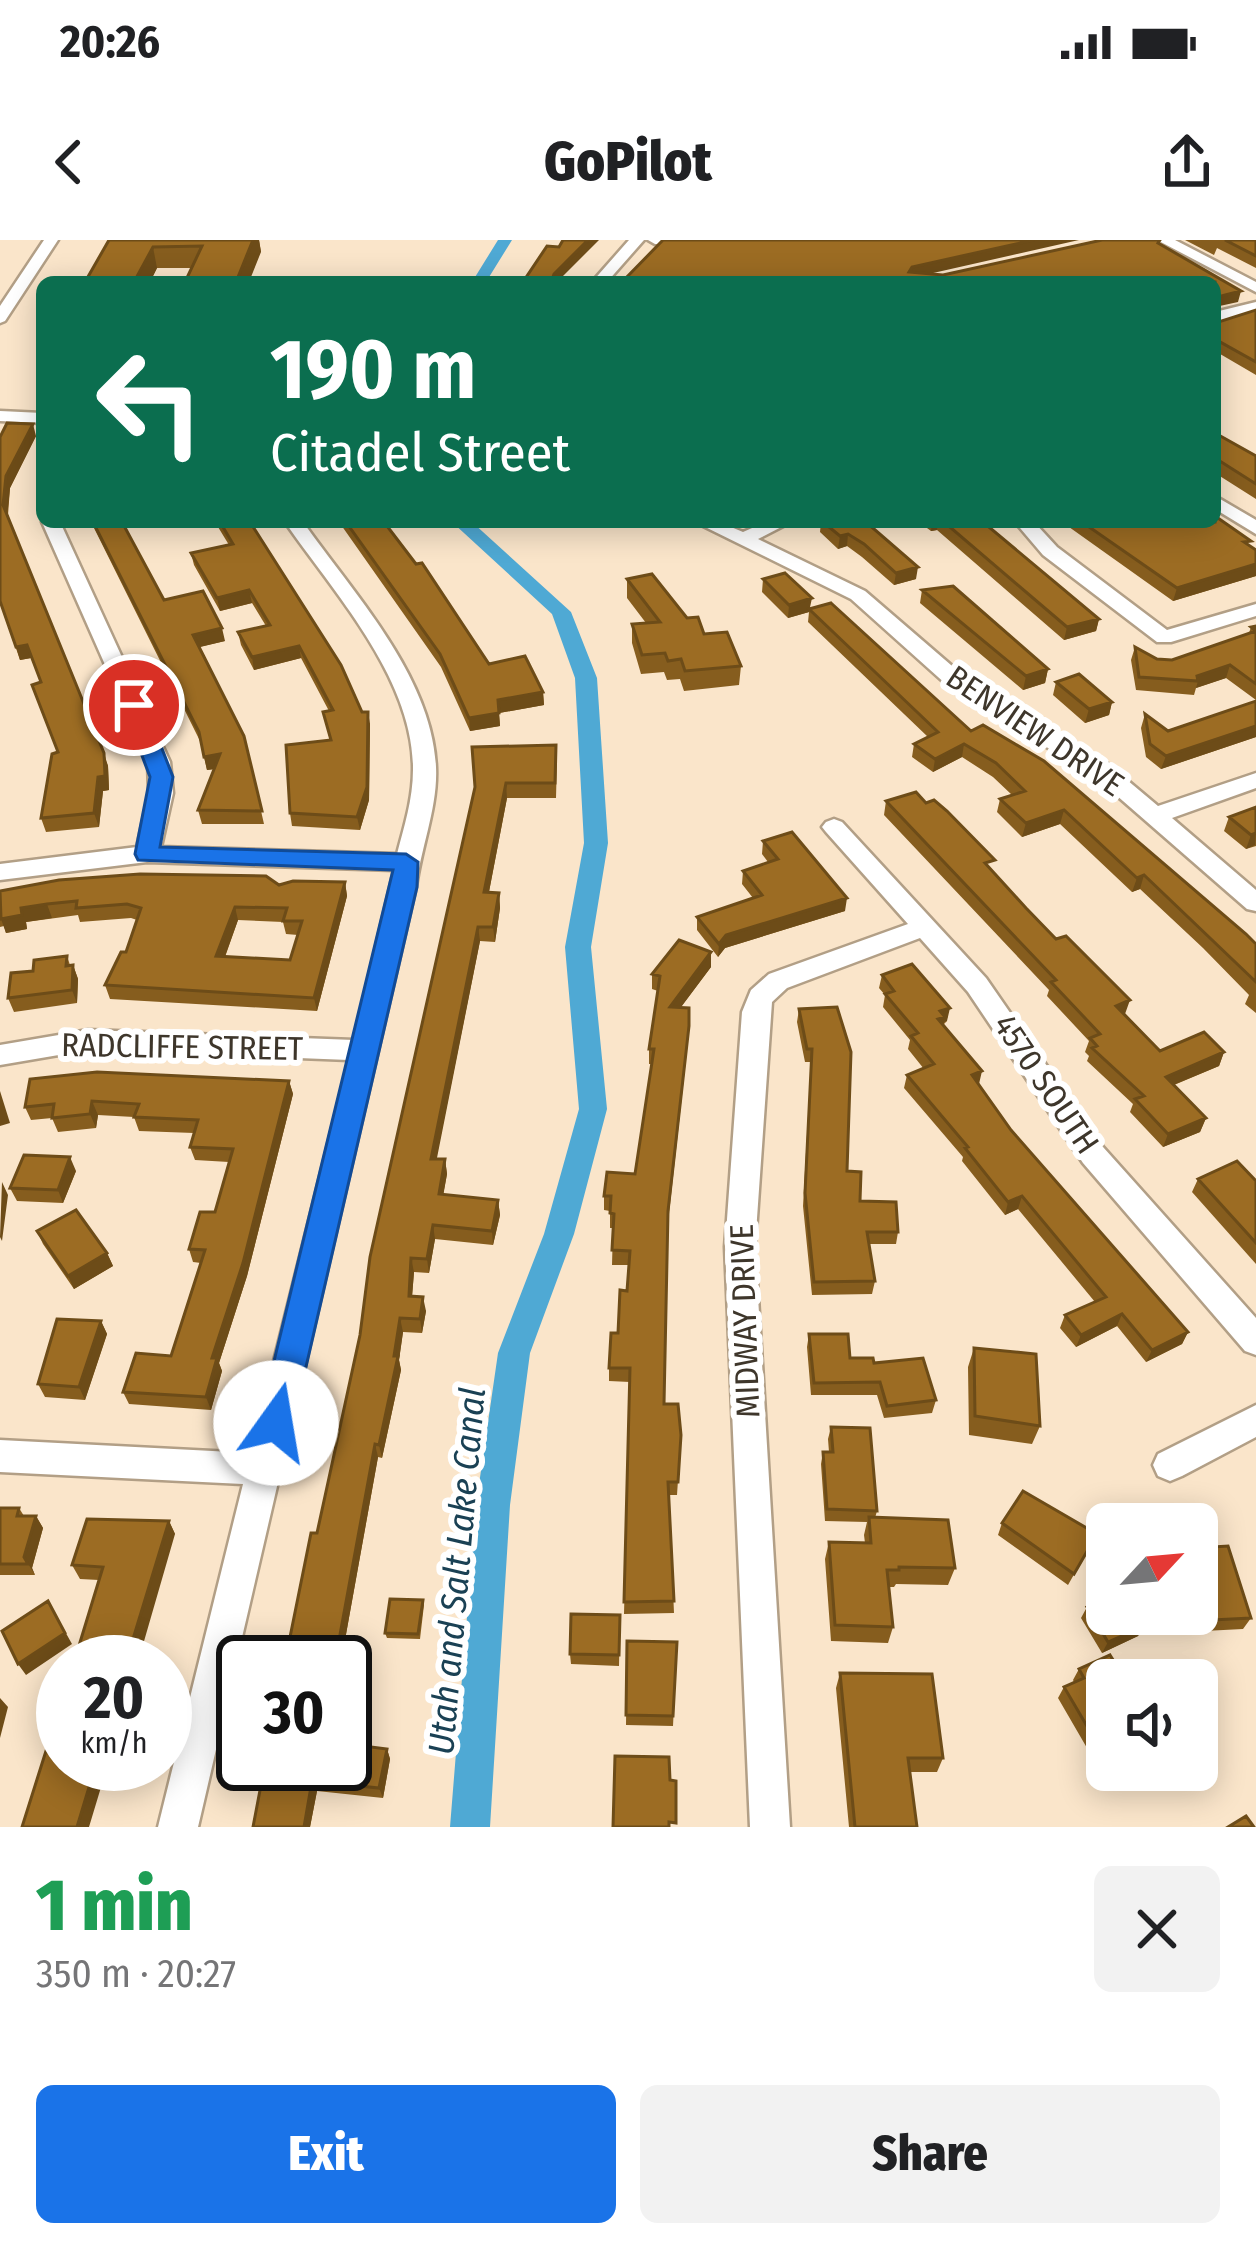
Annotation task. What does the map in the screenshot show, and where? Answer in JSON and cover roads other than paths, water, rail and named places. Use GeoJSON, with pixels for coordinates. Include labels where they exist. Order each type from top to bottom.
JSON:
{"type":"FeatureCollection","features":[{"type":"Feature","properties":{"kind":"street"},"geometry":{"type":"LineString","coordinates":[[3,309],[51,240]]}},
{"type":"Feature","properties":{"kind":"street"},"geometry":{"type":"LineString","coordinates":[[604,276],[637,240]]}},
{"type":"Feature","properties":{"kind":"street"},"geometry":{"type":"LineString","coordinates":[[655,240],[717,240]]}},
{"type":"Feature","properties":{"kind":"street"},"geometry":{"type":"LineString","coordinates":[[1165,240],[1256,288]]}},
{"type":"Feature","properties":{"kind":"street"},"geometry":{"type":"LineString","coordinates":[[1221,315],[1256,307]]}},
{"type":"Feature","properties":{"kind":"street"},"geometry":{"type":"LineString","coordinates":[[0,416],[36,418]]}},
{"type":"Feature","properties":{"kind":"street"},"geometry":{"type":"LineString","coordinates":[[1221,504],[1256,528]]}},
{"type":"Feature","properties":{"kind":"street"},"geometry":{"type":"LineString","coordinates":[[54,528],[159,762],[161,793],[147,854]]}},
{"type":"Feature","properties":{"kind":"street"},"geometry":{"type":"LineString","coordinates":[[178,1827],[424,790],[417,719],[403,688],[298,528]]}},
{"type":"Feature","properties":{"kind":"street","name":"BENVIEW DRIVE"},"geometry":{"type":"LineString","coordinates":[[716,528],[810,568],[858,595],[965,689],[1079,755],[1256,903]]}},
{"type":"Feature","properties":{"kind":"street"},"geometry":{"type":"LineString","coordinates":[[741,540],[768,528]]}},
{"type":"Feature","properties":{"kind":"street"},"geometry":{"type":"LineString","coordinates":[[1029,528],[1050,551],[1164,638],[1256,610]]}},
{"type":"Feature","properties":{"kind":"street"},"geometry":{"type":"LineString","coordinates":[[1156,815],[1256,781]]}},
{"type":"Feature","properties":{"kind":"street","name":"4570 SOUTH"},"geometry":{"type":"LineString","coordinates":[[834,827],[1001,1017],[1093,1155],[1256,1341]]}},
{"type":"Feature","properties":{"kind":"street"},"geometry":{"type":"LineString","coordinates":[[0,872],[147,854],[406,862]]}},
{"type":"Feature","properties":{"kind":"street","name":"MIDWAY DRIVE"},"geometry":{"type":"LineString","coordinates":[[770,1827],[740,1247],[755,1012],[760,997],[778,980],[926,927]]}},
{"type":"Feature","properties":{"kind":"street","name":"RADCLIFFE STREET"},"geometry":{"type":"LineString","coordinates":[[0,1055],[88,1040],[365,1051]]}},
{"type":"Feature","properties":{"kind":"street"},"geometry":{"type":"LineString","coordinates":[[1169,1465],[1256,1420]]}},
{"type":"Feature","properties":{"kind":"street"},"geometry":{"type":"LineString","coordinates":[[0,1456],[264,1469]]}},
{"type":"Feature","properties":{"kind":"waterway","name":"Utah and Salt Lake Canal"},"geometry":{"type":"LineString","coordinates":[[483,276],[505,240]]}},
{"type":"Feature","properties":{"kind":"waterway","name":"Utah and Salt Lake Canal"},"geometry":{"type":"LineString","coordinates":[[468,528],[561,612],[586,678],[596,843],[578,947],[593,1109],[559,1234],[514,1353],[493,1505],[470,1827]]}}]}
